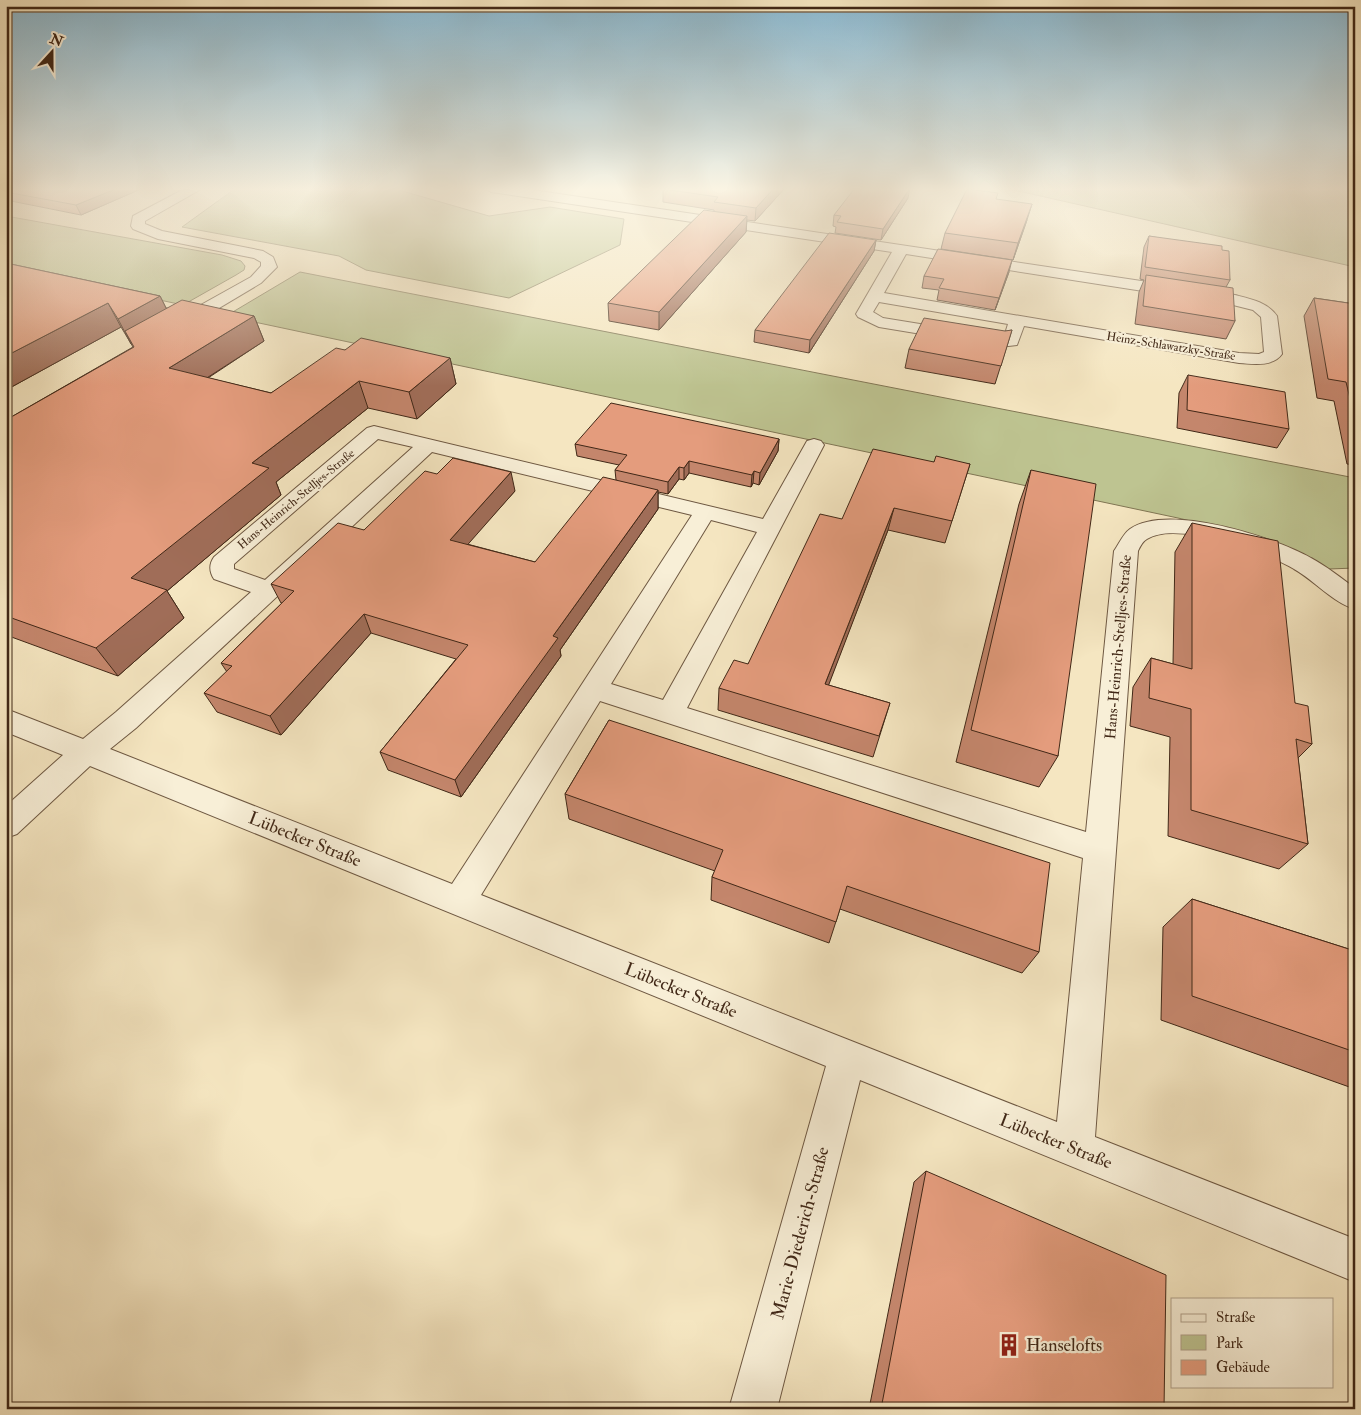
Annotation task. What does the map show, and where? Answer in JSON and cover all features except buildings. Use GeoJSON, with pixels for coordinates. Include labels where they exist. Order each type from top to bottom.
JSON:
{"type":"FeatureCollection","features":[{"type":"Feature","properties":{"kind":"street"},"geometry":{"type":"LineString","coordinates":[[167,332],[256,280],[269,267],[268,260],[258,254]]}},
{"type":"Feature","properties":{"kind":"street"},"geometry":{"type":"LineString","coordinates":[[899,254],[864,314],[879,322],[1000,342],[1011,341],[1017,320]]}},
{"type":"Feature","properties":{"kind":"street","name":"Heinz-Schlawatzky-Straße"},"geometry":{"type":"LineString","coordinates":[[874,296],[1239,358],[1262,359],[1273,354],[1269,316],[1259,306],[1235,300],[935,254]]}},
{"type":"Feature","properties":{"kind":"street","name":"Hans-Heinrich-Stelljes-Straße"},"geometry":{"type":"LineString","coordinates":[[270,590],[222,574],[222,562],[374,432],[770,528]]}},
{"type":"Feature","properties":{"kind":"street"},"geometry":{"type":"LineString","coordinates":[[6,825],[86,752],[126,720],[428,445]]}},
{"type":"Feature","properties":{"kind":"street"},"geometry":{"type":"LineString","coordinates":[[670,713],[814,445]]}},
{"type":"Feature","properties":{"kind":"street"},"geometry":{"type":"LineString","coordinates":[[459,901],[705,512]]}},
{"type":"Feature","properties":{"kind":"street","name":"Hans-Heinrich-Stelljes-Straße"},"geometry":{"type":"LineString","coordinates":[[1074,1148],[1126,551],[1139,533],[1169,525],[1210,530],[1257,544],[1300,562],[1355,601]]}},
{"type":"Feature","properties":{"kind":"street"},"geometry":{"type":"LineString","coordinates":[[592,688],[1100,850]]}},
{"type":"Feature","properties":{"kind":"street","name":"Lübecker Straße"},"geometry":{"type":"LineString","coordinates":[[6,720],[1355,1261]]}},
{"type":"Feature","properties":{"kind":"street","name":"Marie-Diederich-Straße"},"geometry":{"type":"LineString","coordinates":[[753,1409],[848,1057]]}},
{"type":"Feature","properties":{"kind":"green space"},"geometry":{"type":"Polygon","coordinates":[[[6,254],[217,254],[241,261],[245,266],[244,270],[183,305],[6,267],[6,254]]]}},
{"type":"Feature","properties":{"kind":"green space"},"geometry":{"type":"Polygon","coordinates":[[[328,254],[601,254],[509,298],[366,270],[339,256],[328,254]]]}},
{"type":"Feature","properties":{"kind":"green space"},"geometry":{"type":"Polygon","coordinates":[[[1298,254],[1355,254],[1355,267],[1298,254]]]}},
{"type":"Feature","properties":{"kind":"green space"},"geometry":{"type":"Polygon","coordinates":[[[300,272],[1355,478],[1355,568],[1329,569],[1302,555],[1241,533],[1178,518],[226,316],[300,272]]]}},
{"type":"Feature","properties":{"kind":"place","name":"Hanselofts"},"geometry":{"type":"Point","coordinates":[1009,1345]}}]}
